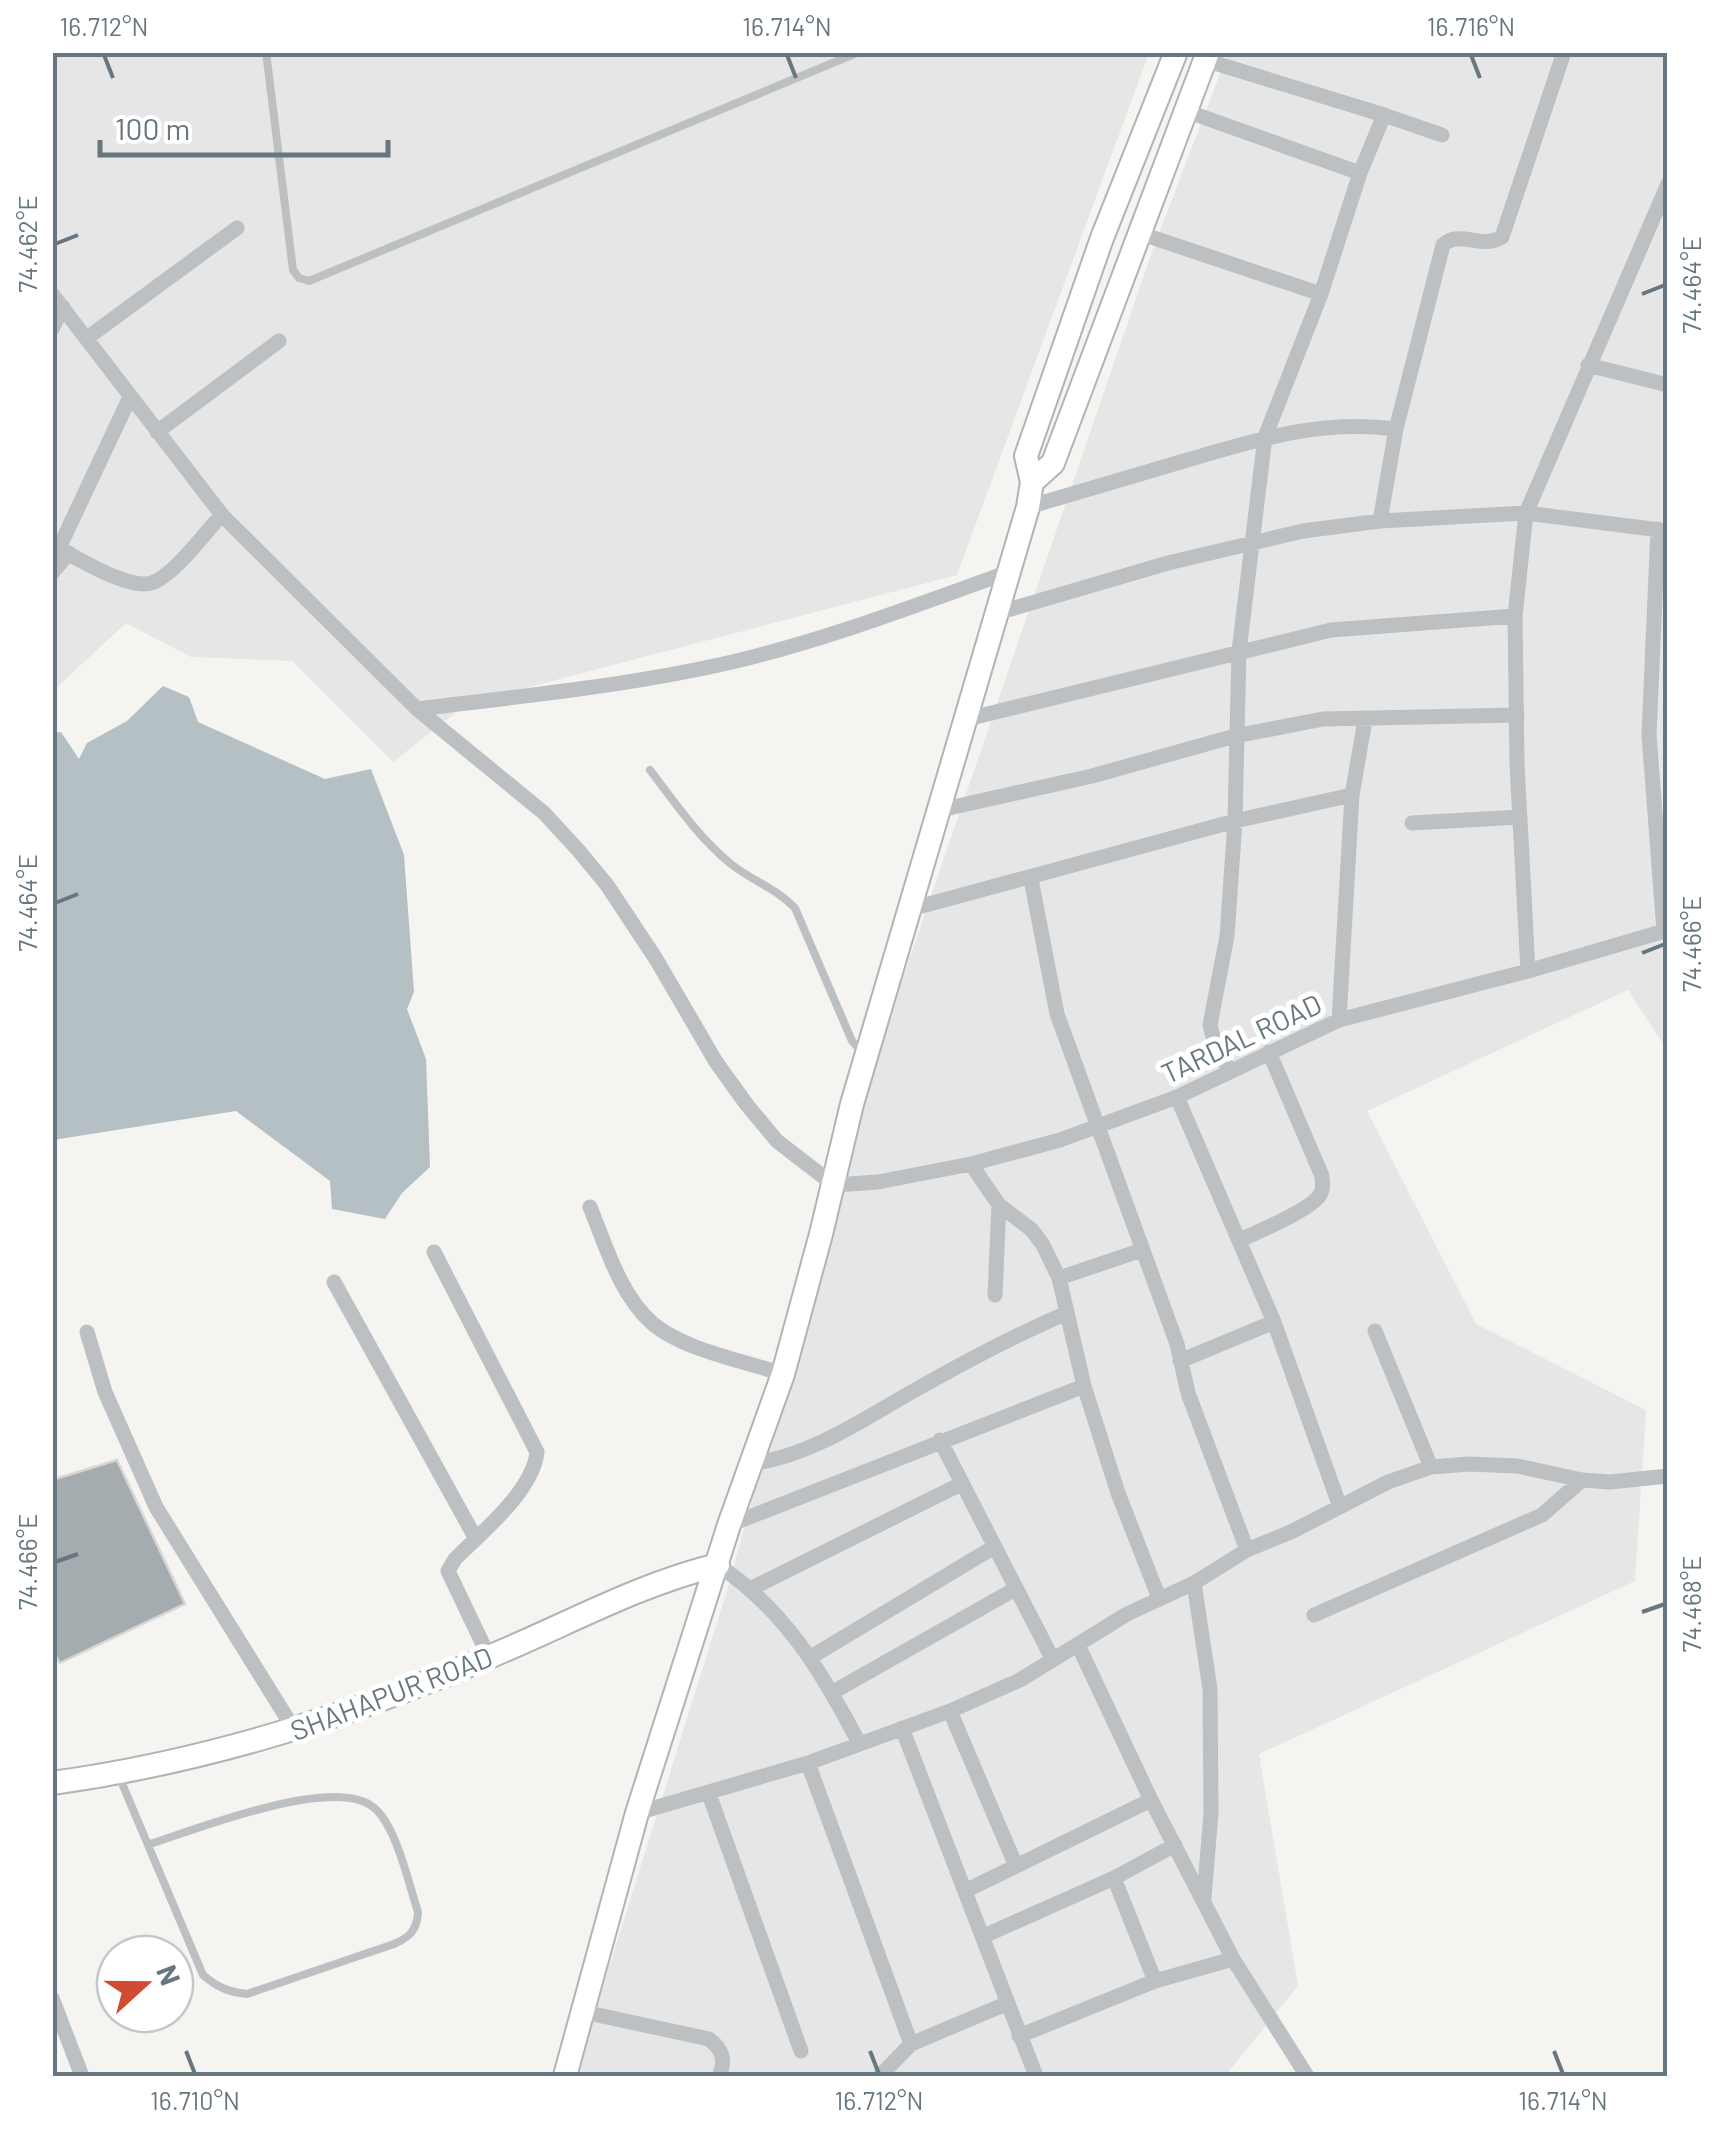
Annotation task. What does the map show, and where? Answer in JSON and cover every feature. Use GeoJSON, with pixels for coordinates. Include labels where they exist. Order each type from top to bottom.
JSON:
{"type":"FeatureCollection","features":[{"type":"Feature","properties":{"kind":"main road"},"geometry":{"type":"LineString","coordinates":[[565,2076],[637,1814],[729,1525],[783,1374],[907,910],[1028,507],[1032,482],[1026,456],[1102,238],[1176,52]]}},
{"type":"Feature","properties":{"kind":"main road"},"geometry":{"type":"LineString","coordinates":[[1032,482],[1053,463],[1206,56]]}},
{"type":"Feature","properties":{"kind":"main road","name":"SHAHAPUR ROAD"},"geometry":{"type":"LineString","coordinates":[[52,1783],[202,1757],[296,1731],[488,1658],[674,1577],[718,1565]]}},
{"type":"Feature","properties":{"kind":"street"},"geometry":{"type":"LineString","coordinates":[[1380,521],[1396,428],[1443,245],[1456,237],[1486,243],[1502,237],[1564,52]]}},
{"type":"Feature","properties":{"kind":"street"},"geometry":{"type":"LineString","coordinates":[[1206,56],[1442,135]]}},
{"type":"Feature","properties":{"kind":"street"},"geometry":{"type":"LineString","coordinates":[[1186,110],[1360,173]]}},
{"type":"Feature","properties":{"kind":"street"},"geometry":{"type":"LineString","coordinates":[[1228,1070],[1210,1025],[1228,936],[1239,652],[1264,437],[1321,294],[1360,173],[1384,115]]}},
{"type":"Feature","properties":{"kind":"street"},"geometry":{"type":"LineString","coordinates":[[1528,971],[1514,616],[1526,512],[1588,365],[1660,226],[1668,184]]}},
{"type":"Feature","properties":{"kind":"street"},"geometry":{"type":"LineString","coordinates":[[87,338],[237,228]]}},
{"type":"Feature","properties":{"kind":"street"},"geometry":{"type":"LineString","coordinates":[[1139,233],[1321,294]]}},
{"type":"Feature","properties":{"kind":"street"},"geometry":{"type":"LineString","coordinates":[[58,301],[222,514],[416,709],[544,813],[579,850],[656,959],[716,1062],[747,1106],[778,1142],[834,1185]]}},
{"type":"Feature","properties":{"kind":"street"},"geometry":{"type":"LineString","coordinates":[[52,329],[58,301]]}},
{"type":"Feature","properties":{"kind":"street"},"geometry":{"type":"LineString","coordinates":[[157,432],[278,341]]}},
{"type":"Feature","properties":{"kind":"street"},"geometry":{"type":"LineString","coordinates":[[1588,365],[1668,385]]}},
{"type":"Feature","properties":{"kind":"street"},"geometry":{"type":"LineString","coordinates":[[52,573],[130,397]]}},
{"type":"Feature","properties":{"kind":"street"},"geometry":{"type":"LineString","coordinates":[[1028,507],[1264,437],[1307,428],[1358,424],[1396,428]]}},
{"type":"Feature","properties":{"kind":"street"},"geometry":{"type":"LineString","coordinates":[[998,612],[1303,530],[1526,512],[1663,530],[1650,735],[1666,930]]}},
{"type":"Feature","properties":{"kind":"street"},"geometry":{"type":"LineString","coordinates":[[60,549],[128,583],[152,584],[222,514]]}},
{"type":"Feature","properties":{"kind":"street"},"geometry":{"type":"LineString","coordinates":[[416,709],[608,686],[731,662],[834,634],[1006,574]]}},
{"type":"Feature","properties":{"kind":"street"},"geometry":{"type":"LineString","coordinates":[[963,720],[1331,630],[1514,616]]}},
{"type":"Feature","properties":{"kind":"street"},"geometry":{"type":"LineString","coordinates":[[940,810],[1092,776],[1235,736],[1323,719],[1517,716]]}},
{"type":"Feature","properties":{"kind":"street"},"geometry":{"type":"LineString","coordinates":[[1339,1020],[1352,795],[1365,720]]}},
{"type":"Feature","properties":{"kind":"street"},"geometry":{"type":"LineString","coordinates":[[907,910],[1235,821],[1352,795]]}},
{"type":"Feature","properties":{"kind":"street"},"geometry":{"type":"LineString","coordinates":[[1412,823],[1520,817]]}},
{"type":"Feature","properties":{"kind":"street"},"geometry":{"type":"LineString","coordinates":[[1031,879],[1057,1014],[1177,1344],[1188,1393],[1247,1550]]}},
{"type":"Feature","properties":{"kind":"street","name":"TARDAL ROAD"},"geometry":{"type":"LineString","coordinates":[[834,1185],[878,1182],[970,1164],[1060,1140],[1177,1096],[1339,1020],[1666,930]]}},
{"type":"Feature","properties":{"kind":"street"},"geometry":{"type":"LineString","coordinates":[[1240,1240],[1307,1206],[1323,1189],[1322,1176],[1268,1052]]}},
{"type":"Feature","properties":{"kind":"street"},"geometry":{"type":"LineString","coordinates":[[1177,1096],[1274,1322],[1340,1507]]}},
{"type":"Feature","properties":{"kind":"street"},"geometry":{"type":"LineString","coordinates":[[970,1164],[1000,1205],[1032,1230],[1060,1278],[1084,1386],[1118,1493],[1159,1598]]}},
{"type":"Feature","properties":{"kind":"street"},"geometry":{"type":"LineString","coordinates":[[994,1295],[1000,1205]]}},
{"type":"Feature","properties":{"kind":"street"},"geometry":{"type":"LineString","coordinates":[[590,1207],[618,1274],[634,1303],[653,1324],[682,1341],[783,1374]]}},
{"type":"Feature","properties":{"kind":"street"},"geometry":{"type":"LineString","coordinates":[[1060,1278],[1142,1250]]}},
{"type":"Feature","properties":{"kind":"street"},"geometry":{"type":"LineString","coordinates":[[434,1252],[538,1452],[536,1468],[527,1484],[448,1571],[488,1658]]}},
{"type":"Feature","properties":{"kind":"street"},"geometry":{"type":"LineString","coordinates":[[334,1282],[476,1539]]}},
{"type":"Feature","properties":{"kind":"street"},"geometry":{"type":"LineString","coordinates":[[751,1464],[798,1454],[1000,1342],[1067,1313]]}},
{"type":"Feature","properties":{"kind":"street"},"geometry":{"type":"LineString","coordinates":[[1180,1361],[1274,1322]]}},
{"type":"Feature","properties":{"kind":"street"},"geometry":{"type":"LineString","coordinates":[[87,1332],[105,1392],[156,1507],[296,1731]]}},
{"type":"Feature","properties":{"kind":"street"},"geometry":{"type":"LineString","coordinates":[[1375,1332],[1431,1467]]}},
{"type":"Feature","properties":{"kind":"street"},"geometry":{"type":"LineString","coordinates":[[729,1525],[1084,1386]]}},
{"type":"Feature","properties":{"kind":"street"},"geometry":{"type":"LineString","coordinates":[[940,1440],[1053,1660]]}},
{"type":"Feature","properties":{"kind":"street"},"geometry":{"type":"LineString","coordinates":[[637,1814],[808,1763],[950,1711],[1020,1680],[1247,1550],[1388,1482],[1431,1467],[1517,1466],[1610,1482],[1668,1476]]}},
{"type":"Feature","properties":{"kind":"street"},"geometry":{"type":"LineString","coordinates":[[1314,1615],[1542,1515],[1582,1480]]}},
{"type":"Feature","properties":{"kind":"street"},"geometry":{"type":"LineString","coordinates":[[752,1588],[961,1484]]}},
{"type":"Feature","properties":{"kind":"street"},"geometry":{"type":"LineString","coordinates":[[811,1658],[994,1548]]}},
{"type":"Feature","properties":{"kind":"street"},"geometry":{"type":"LineString","coordinates":[[718,1565],[752,1588],[811,1658],[859,1743]]}},
{"type":"Feature","properties":{"kind":"street"},"geometry":{"type":"LineString","coordinates":[[1194,1583],[1210,1689],[1210,1813],[1204,1898]]}},
{"type":"Feature","properties":{"kind":"street"},"geometry":{"type":"LineString","coordinates":[[833,1692],[1014,1589]]}},
{"type":"Feature","properties":{"kind":"street"},"geometry":{"type":"LineString","coordinates":[[1078,1645],[1151,1800],[1233,1959],[1307,2076]]}},
{"type":"Feature","properties":{"kind":"street"},"geometry":{"type":"LineString","coordinates":[[950,1711],[1016,1866]]}},
{"type":"Feature","properties":{"kind":"street"},"geometry":{"type":"LineString","coordinates":[[902,1728],[1036,2076]]}},
{"type":"Feature","properties":{"kind":"street"},"geometry":{"type":"LineString","coordinates":[[808,1763],[911,2044]]}},
{"type":"Feature","properties":{"kind":"street"},"geometry":{"type":"LineString","coordinates":[[708,1794],[801,2052]]}},
{"type":"Feature","properties":{"kind":"street"},"geometry":{"type":"LineString","coordinates":[[967,1890],[1151,1800]]}},
{"type":"Feature","properties":{"kind":"street"},"geometry":{"type":"LineString","coordinates":[[984,1936],[1175,1846]]}},
{"type":"Feature","properties":{"kind":"street"},"geometry":{"type":"LineString","coordinates":[[1114,1878],[1155,1981]]}},
{"type":"Feature","properties":{"kind":"street"},"geometry":{"type":"LineString","coordinates":[[1019,2036],[1155,1981],[1233,1959]]}},
{"type":"Feature","properties":{"kind":"street"},"geometry":{"type":"LineString","coordinates":[[52,1998],[82,2076]]}},
{"type":"Feature","properties":{"kind":"street"},"geometry":{"type":"LineString","coordinates":[[880,2076],[911,2044],[1008,2003]]}},
{"type":"Feature","properties":{"kind":"street"},"geometry":{"type":"LineString","coordinates":[[584,2012],[709,2039],[720,2047],[724,2064],[719,2076]]}},
{"type":"Feature","properties":{"kind":"lane"},"geometry":{"type":"LineString","coordinates":[[266,52],[294,270],[299,278],[309,281],[858,52]]}},
{"type":"Feature","properties":{"kind":"lane"},"geometry":{"type":"LineString","coordinates":[[650,770],[697,832],[733,866],[782,894],[795,908],[852,1041],[866,1058]]}},
{"type":"Feature","properties":{"kind":"lane"},"geometry":{"type":"LineString","coordinates":[[118,1774],[203,1975],[230,1992],[247,1994],[394,1944],[408,1937],[418,1924],[418,1912],[387,1824],[374,1807],[356,1798],[315,1796],[150,1844]]}},
{"type":"Feature","properties":{"kind":"shaded area"},"geometry":{"type":"Polygon","coordinates":[[[53,53],[1149,53],[957,575],[468,703],[393,762],[292,661],[191,657],[126,623],[53,691],[53,53]]]}},
{"type":"Feature","properties":{"kind":"shaded area"},"geometry":{"type":"Polygon","coordinates":[[[1228,53],[1667,53],[1667,1050],[1628,990],[1367,1111],[1476,1324],[1646,1410],[1635,1581],[1259,1754],[1298,1986],[1225,2076],[575,2076],[726,1594],[872,1068],[1153,249],[1228,53]]]}},
{"type":"Feature","properties":{"kind":"shaded area"},"geometry":{"type":"Polygon","coordinates":[[[163,686],[189,697],[198,722],[325,779],[371,769],[404,855],[414,992],[407,1009],[426,1059],[430,1167],[402,1193],[385,1219],[332,1209],[330,1181],[236,1111],[53,1140],[53,733],[61,732],[79,759],[87,743],[127,721],[163,686]]]}},
{"type":"Feature","properties":{"kind":"building"},"geometry":{"type":"Polygon","coordinates":[[[117,1460],[185,1604],[60,1663],[52,1649],[52,1480],[117,1460]]]}}]}
